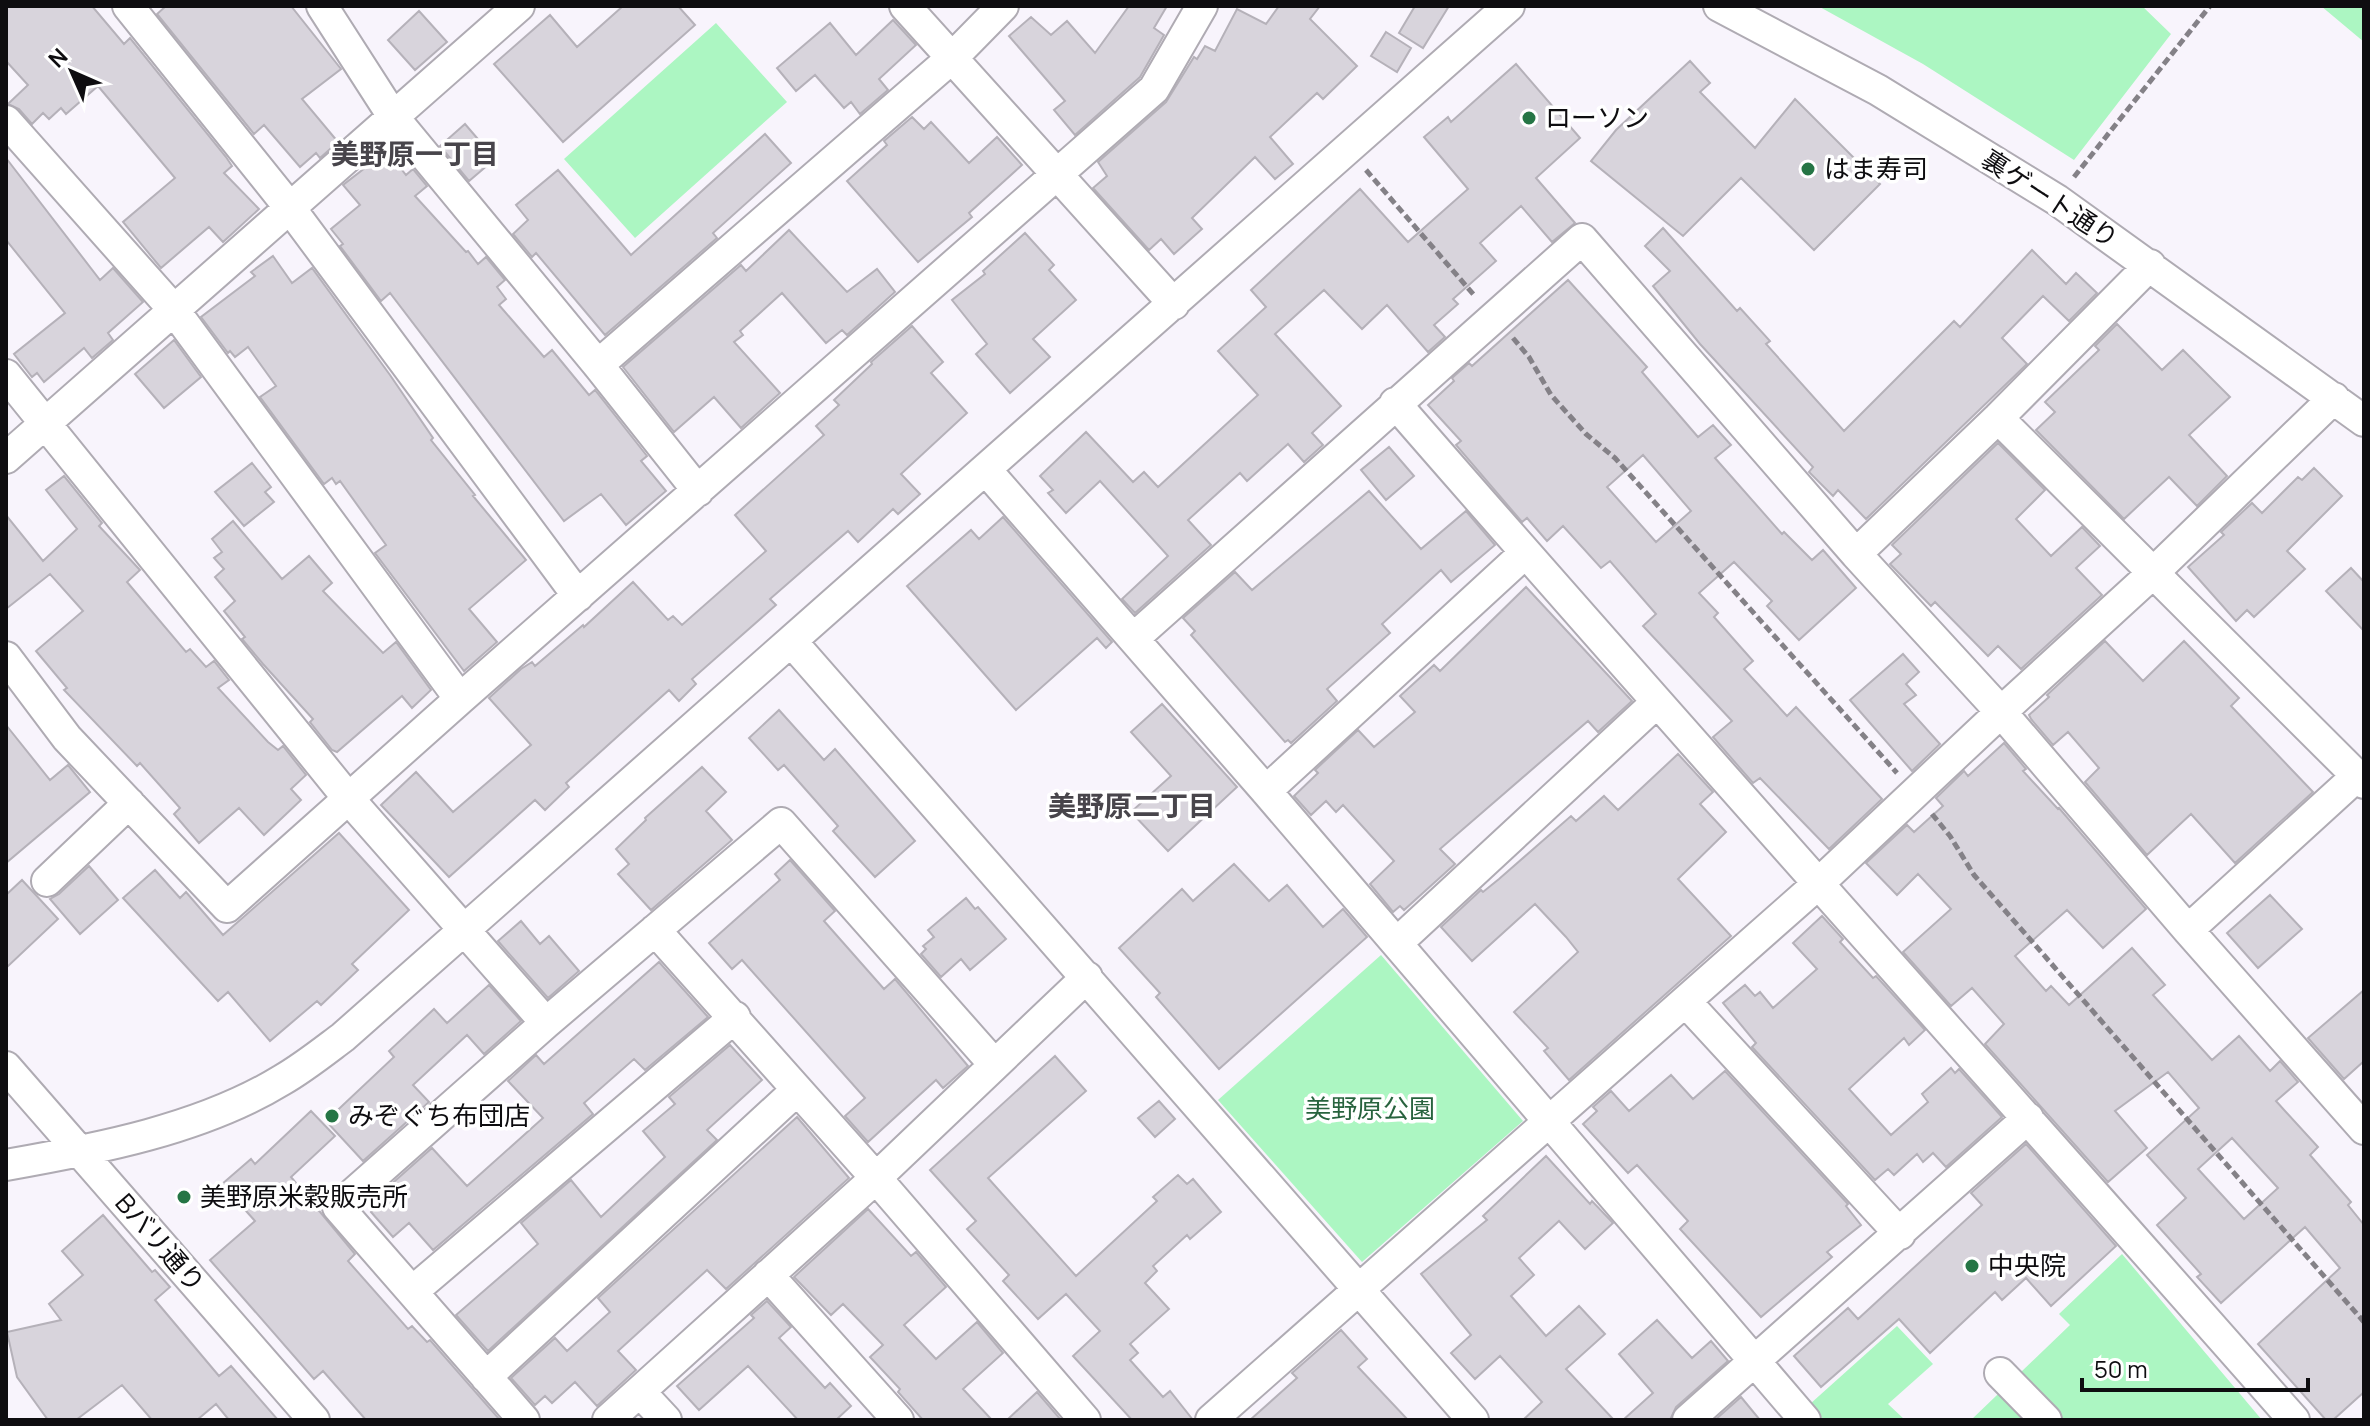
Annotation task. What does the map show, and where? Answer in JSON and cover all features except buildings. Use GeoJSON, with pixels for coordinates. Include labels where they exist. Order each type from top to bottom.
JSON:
{"type":"FeatureCollection","features":[{"type":"Feature","properties":{"kind":"street"},"geometry":{"type":"LineString","coordinates":[[128,6],[290,208],[578,596]]}},
{"type":"Feature","properties":{"kind":"street"},"geometry":{"type":"LineString","coordinates":[[322,6],[394,118],[698,491]]}},
{"type":"Feature","properties":{"kind":"street"},"geometry":{"type":"LineString","coordinates":[[6,458],[519,6]]}},
{"type":"Feature","properties":{"kind":"street"},"geometry":{"type":"LineString","coordinates":[[905,6],[1174,304]]}},
{"type":"Feature","properties":{"kind":"street"},"geometry":{"type":"LineString","coordinates":[[598,365],[953,57],[1003,6]]}},
{"type":"Feature","properties":{"kind":"street"},"geometry":{"type":"LineString","coordinates":[[6,657],[67,738],[227,907],[1154,89],[1202,6]]}},
{"type":"Feature","properties":{"kind":"street"},"geometry":{"type":"LineString","coordinates":[[6,1165],[80,1152],[209,1116],[281,1081],[343,1037],[1509,6]]}},
{"type":"Feature","properties":{"kind":"street","name":"裏ゲート通り"},"geometry":{"type":"LineString","coordinates":[[1719,6],[1878,90],[2057,200],[2364,421]]}},
{"type":"Feature","properties":{"kind":"street"},"geometry":{"type":"LineString","coordinates":[[6,121],[174,310],[460,699]]}},
{"type":"Feature","properties":{"kind":"street"},"geometry":{"type":"LineString","coordinates":[[1134,638],[1582,239],[1856,554],[2001,712],[2364,1129]]}},
{"type":"Feature","properties":{"kind":"street"},"geometry":{"type":"LineString","coordinates":[[1856,554],[1998,418],[2150,265]]}},
{"type":"Feature","properties":{"kind":"street"},"geometry":{"type":"LineString","coordinates":[[6,375],[348,798],[546,1023]]}},
{"type":"Feature","properties":{"kind":"street"},"geometry":{"type":"LineString","coordinates":[[1211,1420],[1818,884],[2153,573],[2334,398]]}},
{"type":"Feature","properties":{"kind":"street"},"geometry":{"type":"LineString","coordinates":[[1395,403],[1656,703],[2294,1420]]}},
{"type":"Feature","properties":{"kind":"street"},"geometry":{"type":"LineString","coordinates":[[1998,418],[2360,780],[2188,930]]}},
{"type":"Feature","properties":{"kind":"street"},"geometry":{"type":"LineString","coordinates":[[986,470],[1266,791],[1805,1420]]}},
{"type":"Feature","properties":{"kind":"street"},"geometry":{"type":"LineString","coordinates":[[1266,791],[1525,553]]}},
{"type":"Feature","properties":{"kind":"street"},"geometry":{"type":"LineString","coordinates":[[791,641],[1473,1420]]}},
{"type":"Feature","properties":{"kind":"street"},"geometry":{"type":"LineString","coordinates":[[1397,943],[1656,703]]}},
{"type":"Feature","properties":{"kind":"street"},"geometry":{"type":"LineString","coordinates":[[47,881],[129,803]]}},
{"type":"Feature","properties":{"kind":"street"},"geometry":{"type":"LineString","coordinates":[[524,1420],[338,1207],[546,1023],[781,823],[994,1064]]}},
{"type":"Feature","properties":{"kind":"street"},"geometry":{"type":"LineString","coordinates":[[655,930],[735,1017],[1085,1420]]}},
{"type":"Feature","properties":{"kind":"street"},"geometry":{"type":"LineString","coordinates":[[608,1420],[876,1178],[1087,977]]}},
{"type":"Feature","properties":{"kind":"street"},"geometry":{"type":"LineString","coordinates":[[1686,1002],[1900,1234]]}},
{"type":"Feature","properties":{"kind":"street"},"geometry":{"type":"LineString","coordinates":[[413,1291],[735,1017]]}},
{"type":"Feature","properties":{"kind":"street","name":"Bバリ通り"},"geometry":{"type":"LineString","coordinates":[[6,1067],[314,1420]]}},
{"type":"Feature","properties":{"kind":"street"},"geometry":{"type":"LineString","coordinates":[[486,1377],[797,1090]]}},
{"type":"Feature","properties":{"kind":"street"},"geometry":{"type":"LineString","coordinates":[[1688,1420],[2028,1118]]}},
{"type":"Feature","properties":{"kind":"street"},"geometry":{"type":"LineString","coordinates":[[768,1275],[898,1420]]}},
{"type":"Feature","properties":{"kind":"street"},"geometry":{"type":"LineString","coordinates":[[2000,1373],[2046,1420]]}},
{"type":"Feature","properties":{"kind":"street"},"geometry":{"type":"LineString","coordinates":[[640,1392],[666,1420]]}},
{"type":"Feature","properties":{"kind":"path"},"geometry":{"type":"LineString","coordinates":[[2057,200],[2210,6]]}},
{"type":"Feature","properties":{"kind":"path"},"geometry":{"type":"LineString","coordinates":[[1360,163],[1529,357],[1551,395],[1586,434],[1615,458],[1915,793],[1950,836],[1974,875],[2364,1322]]}},
{"type":"Feature","properties":{"kind":"green space"},"geometry":{"type":"Polygon","coordinates":[[[1818,6],[2142,6],[2171,34],[2074,160],[1923,64],[1818,6]]]}},
{"type":"Feature","properties":{"kind":"green space"},"geometry":{"type":"Polygon","coordinates":[[[2321,6],[2364,6],[2364,42],[2321,6]]]}},
{"type":"Feature","properties":{"kind":"green space"},"geometry":{"type":"Polygon","coordinates":[[[716,23],[787,102],[635,238],[564,159],[716,23]]]}},
{"type":"Feature","properties":{"kind":"green space","name":"美野原公園"},"geometry":{"type":"Polygon","coordinates":[[[1381,955],[1523,1121],[1362,1262],[1218,1100],[1381,955]]]}},
{"type":"Feature","properties":{"kind":"green space"},"geometry":{"type":"Polygon","coordinates":[[[2122,1254],[2262,1420],[1971,1420],[2070,1325],[2059,1314],[2122,1254]]]}},
{"type":"Feature","properties":{"kind":"green space"},"geometry":{"type":"Polygon","coordinates":[[[1897,1326],[1933,1364],[1888,1404],[1905,1420],[1824,1420],[1810,1404],[1897,1326]]]}},
{"type":"Feature","properties":{"kind":"place","name":"ローソン"},"geometry":{"type":"Point","coordinates":[1529,118]}},
{"type":"Feature","properties":{"kind":"place","name":"はま寿司"},"geometry":{"type":"Point","coordinates":[1808,169]}},
{"type":"Feature","properties":{"kind":"place","name":"みぞぐち布団店"},"geometry":{"type":"Point","coordinates":[332,1116]}},
{"type":"Feature","properties":{"kind":"place","name":"美野原米穀販売所"},"geometry":{"type":"Point","coordinates":[184,1197]}},
{"type":"Feature","properties":{"kind":"place","name":"中央院"},"geometry":{"type":"Point","coordinates":[1972,1266]}},
{"type":"Feature","properties":{"kind":"district","name":"美野原一丁目"},"geometry":{"type":"Point","coordinates":[415,154]}},
{"type":"Feature","properties":{"kind":"district","name":"美野原二丁目"},"geometry":{"type":"Point","coordinates":[1132,806]}}]}
